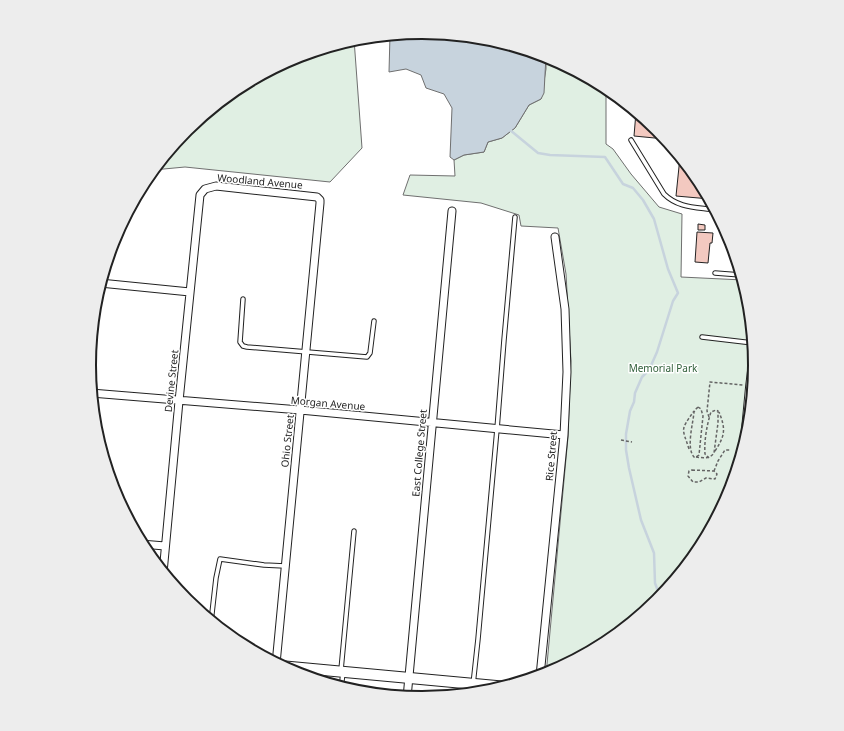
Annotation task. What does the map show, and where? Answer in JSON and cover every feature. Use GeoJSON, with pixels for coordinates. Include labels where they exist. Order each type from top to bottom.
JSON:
{"type":"FeatureCollection","features":[{"type":"Feature","properties":{"kind":"street","name":"Woodland Avenue"},"geometry":{"type":"LineString","coordinates":[[202,191],[211,187],[228,187],[318,198]]}},
{"type":"Feature","properties":{"kind":"street","name":"Devine Street"},"geometry":{"type":"LineString","coordinates":[[164,565],[198,205],[202,191]]}},
{"type":"Feature","properties":{"kind":"street","name":"Ohio Street"},"geometry":{"type":"LineString","coordinates":[[277,657],[320,203],[318,198]]}},
{"type":"Feature","properties":{"kind":"street","name":"East College Street"},"geometry":{"type":"LineString","coordinates":[[408,691],[452,211]]}},
{"type":"Feature","properties":{"kind":"street","name":"Rice Street"},"geometry":{"type":"LineString","coordinates":[[541,670],[564,435],[567,372],[567,335],[562,283],[555,237]]}},
{"type":"Feature","properties":{"kind":"street"},"geometry":{"type":"LineString","coordinates":[[106,284],[190,292]]}},
{"type":"Feature","properties":{"kind":"street","name":"Morgan Avenue"},"geometry":{"type":"LineString","coordinates":[[97,393],[300,410],[564,435]]}},
{"type":"Feature","properties":{"kind":"street"},"geometry":{"type":"LineString","coordinates":[[149,545],[165,546]]}},
{"type":"Feature","properties":{"kind":"street"},"geometry":{"type":"LineString","coordinates":[[298,667],[492,685]]}},
{"type":"Feature","properties":{"kind":"lane"},"geometry":{"type":"LineString","coordinates":[[631,140],[664,194],[669,199],[679,204],[709,209]]}},
{"type":"Feature","properties":{"kind":"lane"},"geometry":{"type":"LineString","coordinates":[[473,688],[515,217]]}},
{"type":"Feature","properties":{"kind":"lane"},"geometry":{"type":"LineString","coordinates":[[715,273],[735,275]]}},
{"type":"Feature","properties":{"kind":"lane"},"geometry":{"type":"LineString","coordinates":[[243,299],[240,342],[242,346],[247,348],[366,357],[370,353],[374,321]]}},
{"type":"Feature","properties":{"kind":"lane"},"geometry":{"type":"LineString","coordinates":[[702,337],[748,343]]}},
{"type":"Feature","properties":{"kind":"lane"},"geometry":{"type":"LineString","coordinates":[[746,410],[748,385]]}},
{"type":"Feature","properties":{"kind":"lane"},"geometry":{"type":"LineString","coordinates":[[341,682],[354,530]]}},
{"type":"Feature","properties":{"kind":"lane"},"geometry":{"type":"LineString","coordinates":[[212,615],[216,578],[220,559],[264,565],[285,566]]}},
{"type":"Feature","properties":{"kind":"path"},"geometry":{"type":"LineString","coordinates":[[709,417],[707,411],[710,382],[748,385]]}},
{"type":"Feature","properties":{"kind":"path"},"geometry":{"type":"LineString","coordinates":[[696,409],[698,407],[701,409],[703,416],[699,455],[696,457]]}},
{"type":"Feature","properties":{"kind":"path"},"geometry":{"type":"LineString","coordinates":[[690,450],[696,409]]}},
{"type":"Feature","properties":{"kind":"path"},"geometry":{"type":"LineString","coordinates":[[696,409],[686,423],[683,432],[692,455],[696,457],[709,458],[722,442],[724,432],[718,411]]}},
{"type":"Feature","properties":{"kind":"path"},"geometry":{"type":"LineString","coordinates":[[709,458],[705,454],[705,450],[709,417],[713,410],[718,411]]}},
{"type":"Feature","properties":{"kind":"path"},"geometry":{"type":"LineString","coordinates":[[703,416],[707,411]]}},
{"type":"Feature","properties":{"kind":"path"},"geometry":{"type":"LineString","coordinates":[[714,453],[718,411]]}},
{"type":"Feature","properties":{"kind":"path"},"geometry":{"type":"LineString","coordinates":[[621,440],[632,442]]}},
{"type":"Feature","properties":{"kind":"path"},"geometry":{"type":"LineString","coordinates":[[714,472],[692,470],[689,471],[688,476],[693,482],[699,482],[706,478],[716,478],[717,474],[714,472],[718,461],[725,450],[730,450]]}},
{"type":"Feature","properties":{"kind":"green space"},"geometry":{"type":"Polygon","coordinates":[[[355,46],[362,148],[330,182],[185,167],[161,169],[191,135],[223,106],[259,83],[297,64],[317,56],[355,46]]]}},
{"type":"Feature","properties":{"kind":"green space","name":"Memorial Park"},"geometry":{"type":"Polygon","coordinates":[[[546,64],[585,83],[606,96],[606,144],[613,149],[631,174],[659,207],[682,214],[681,277],[737,280],[746,323],[748,344],[748,387],[742,429],[724,490],[705,529],[681,564],[667,581],[621,625],[585,648],[547,667],[568,437],[571,361],[566,274],[558,228],[521,226],[519,215],[481,203],[403,195],[410,175],[455,176],[454,160],[464,155],[484,152],[488,142],[502,138],[515,128],[529,105],[541,99],[546,64]]]}},
{"type":"Feature","properties":{"kind":"shaded area"},"geometry":{"type":"Polygon","coordinates":[[[401,40],[443,40],[486,45],[527,56],[546,63],[544,93],[541,99],[529,105],[515,128],[502,138],[488,142],[484,152],[464,155],[454,160],[450,157],[452,108],[444,94],[426,88],[421,75],[406,69],[389,72],[390,41],[401,40]]]}},
{"type":"Feature","properties":{"kind":"building"},"geometry":{"type":"Polygon","coordinates":[[[635,119],[656,138],[634,136],[635,119]]]}},
{"type":"Feature","properties":{"kind":"building"},"geometry":{"type":"Polygon","coordinates":[[[679,165],[703,198],[676,196],[679,165]]]}},
{"type":"Feature","properties":{"kind":"building"},"geometry":{"type":"Polygon","coordinates":[[[698,224],[705,225],[705,230],[698,230],[698,224]]]}},
{"type":"Feature","properties":{"kind":"building"},"geometry":{"type":"Polygon","coordinates":[[[697,232],[713,233],[712,243],[710,243],[708,263],[695,262],[697,232]]]}},
{"type":"Feature","properties":{"kind":"waterway"},"geometry":{"type":"LineString","coordinates":[[510,130],[538,153],[550,155],[605,157],[623,184],[633,188],[643,200],[654,219],[668,269],[678,293],[673,301],[657,352],[649,370],[642,377],[635,393],[626,434],[626,450],[629,468],[641,520],[654,553],[655,583],[658,591]]}}]}
